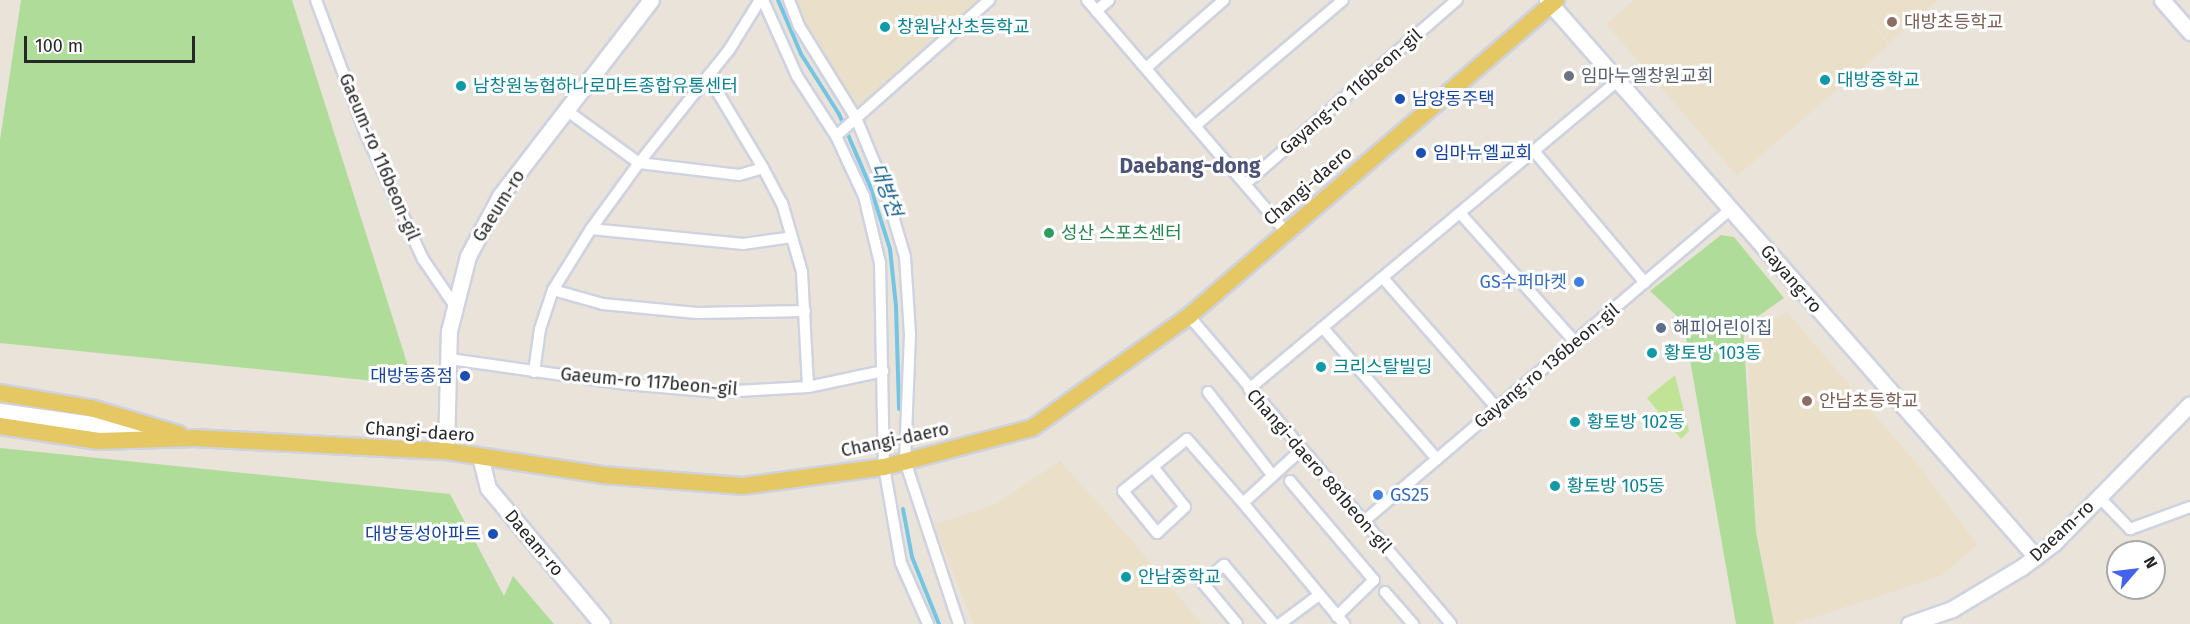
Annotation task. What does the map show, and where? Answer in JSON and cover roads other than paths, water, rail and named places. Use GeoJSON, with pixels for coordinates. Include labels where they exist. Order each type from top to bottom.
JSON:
{"type":"FeatureCollection","features":[{"type":"Feature","properties":{"kind":"main road","name":"Changi-daero"},"geometry":{"type":"LineString","coordinates":[[194,438],[446,451],[602,475],[743,486],[884,467],[1032,428],[1189,316],[1552,2]]}},
{"type":"Feature","properties":{"kind":"main road"},"geometry":{"type":"LineString","coordinates":[[0,393],[90,408],[194,438]]}},
{"type":"Feature","properties":{"kind":"main road"},"geometry":{"type":"LineString","coordinates":[[0,426],[98,441],[194,438]]}},
{"type":"Feature","properties":{"kind":"street","name":"Gaeum-ro 116beon-gil"},"geometry":{"type":"LineString","coordinates":[[316,0],[365,132],[418,248],[455,306]]}},
{"type":"Feature","properties":{"kind":"street","name":"Gaeum-ro"},"geometry":{"type":"LineString","coordinates":[[446,451],[449,331],[468,256],[501,196],[651,0]]}},
{"type":"Feature","properties":{"kind":"street"},"geometry":{"type":"LineString","coordinates":[[534,372],[540,329],[553,290],[591,229],[639,163],[729,50],[761,0]]}},
{"type":"Feature","properties":{"kind":"street"},"geometry":{"type":"LineString","coordinates":[[761,0],[797,76],[836,136],[864,196],[880,263],[884,467],[901,563],[928,624]]}},
{"type":"Feature","properties":{"kind":"street"},"geometry":{"type":"LineString","coordinates":[[789,0],[799,26],[856,117],[884,186],[905,257],[910,335],[905,461],[959,624]]}},
{"type":"Feature","properties":{"kind":"street"},"geometry":{"type":"LineString","coordinates":[[836,136],[989,0]]}},
{"type":"Feature","properties":{"kind":"street"},"geometry":{"type":"LineString","coordinates":[[1087,0],[1285,231]]}},
{"type":"Feature","properties":{"kind":"street"},"geometry":{"type":"LineString","coordinates":[[1096,11],[1108,0]]}},
{"type":"Feature","properties":{"kind":"street"},"geometry":{"type":"LineString","coordinates":[[1146,68],[1224,0]]}},
{"type":"Feature","properties":{"kind":"street"},"geometry":{"type":"LineString","coordinates":[[1196,126],[1343,0]]}},
{"type":"Feature","properties":{"kind":"street","name":"Gayang-ro 116beon-gil"},"geometry":{"type":"LineString","coordinates":[[1245,184],[1444,4],[1457,0]]}},
{"type":"Feature","properties":{"kind":"street"},"geometry":{"type":"LineString","coordinates":[[2162,0],[2190,32]]}},
{"type":"Feature","properties":{"kind":"street","name":"Gayang-ro"},"geometry":{"type":"LineString","coordinates":[[1552,2],[1617,81],[2036,557]]}},
{"type":"Feature","properties":{"kind":"street"},"geometry":{"type":"LineString","coordinates":[[708,76],[782,203],[802,272],[808,387]]}},
{"type":"Feature","properties":{"kind":"street"},"geometry":{"type":"LineString","coordinates":[[1249,389],[1617,81]]}},
{"type":"Feature","properties":{"kind":"street"},"geometry":{"type":"LineString","coordinates":[[566,111],[639,163],[739,175],[763,168]]}},
{"type":"Feature","properties":{"kind":"street"},"geometry":{"type":"LineString","coordinates":[[1534,151],[1645,283]]}},
{"type":"Feature","properties":{"kind":"street","name":"Gayang-ro 136beon-gil"},"geometry":{"type":"LineString","coordinates":[[1363,522],[1730,210]]}},
{"type":"Feature","properties":{"kind":"street"},"geometry":{"type":"LineString","coordinates":[[1460,213],[1575,342]]}},
{"type":"Feature","properties":{"kind":"street"},"geometry":{"type":"LineString","coordinates":[[591,229],[743,244],[792,237]]}},
{"type":"Feature","properties":{"kind":"street"},"geometry":{"type":"LineString","coordinates":[[1383,278],[1497,408]]}},
{"type":"Feature","properties":{"kind":"street"},"geometry":{"type":"LineString","coordinates":[[553,290],[603,304],[697,313],[805,310]]}},
{"type":"Feature","properties":{"kind":"street","name":"Changi-daero 881beon-gil"},"geometry":{"type":"LineString","coordinates":[[1189,316],[1451,624]]}},
{"type":"Feature","properties":{"kind":"street"},"geometry":{"type":"LineString","coordinates":[[1323,328],[1437,459]]}},
{"type":"Feature","properties":{"kind":"street","name":"Gaeum-ro 117beon-gil"},"geometry":{"type":"LineString","coordinates":[[450,359],[626,384],[719,392],[808,387],[883,371]]}},
{"type":"Feature","properties":{"kind":"street"},"geometry":{"type":"LineString","coordinates":[[1208,392],[1273,476]]}},
{"type":"Feature","properties":{"kind":"street","name":"Daeam-ro"},"geometry":{"type":"LineString","coordinates":[[1909,624],[1952,609],[2036,557],[2054,543],[2190,404]]}},
{"type":"Feature","properties":{"kind":"street","name":"Changi-daero"},"geometry":{"type":"LineString","coordinates":[[0,411],[194,438]]}},
{"type":"Feature","properties":{"kind":"street"},"geometry":{"type":"LineString","coordinates":[[1153,467],[1185,507],[1157,533],[1123,491],[1153,467],[1187,440],[1243,503],[1340,620],[1374,580],[1290,481]]}},
{"type":"Feature","properties":{"kind":"street"},"geometry":{"type":"LineString","coordinates":[[1243,503],[1301,450]]}},
{"type":"Feature","properties":{"kind":"street","name":"Daeam-ro"},"geometry":{"type":"LineString","coordinates":[[480,456],[488,488],[602,624]]}},
{"type":"Feature","properties":{"kind":"street"},"geometry":{"type":"LineString","coordinates":[[2099,497],[2130,528],[2190,507]]}},
{"type":"Feature","properties":{"kind":"street"},"geometry":{"type":"LineString","coordinates":[[1237,624],[1203,583],[1224,565],[1274,624]]}},
{"type":"Feature","properties":{"kind":"street"},"geometry":{"type":"LineString","coordinates":[[1385,592],[1413,624]]}},
{"type":"Feature","properties":{"kind":"street"},"geometry":{"type":"LineString","coordinates":[[1280,624],[1319,595]]}},
{"type":"Feature","properties":{"kind":"waterway","name":"대방천"},"geometry":{"type":"LineString","coordinates":[[778,0],[801,54],[839,114],[870,186],[890,249],[896,306],[899,409]]}},
{"type":"Feature","properties":{"kind":"waterway","name":"대방천"},"geometry":{"type":"LineString","coordinates":[[903,509],[912,557],[939,624]]}},
{"type":"Feature","properties":{"kind":"place","name":"대방초등학교"},"geometry":{"type":"Point","coordinates":[1892,22]}},
{"type":"Feature","properties":{"kind":"place","name":"창원남산초등학교"},"geometry":{"type":"Point","coordinates":[885,27]}},
{"type":"Feature","properties":{"kind":"place","name":"임마누엘창원교회"},"geometry":{"type":"Point","coordinates":[1569,76]}},
{"type":"Feature","properties":{"kind":"place","name":"대방중학교"},"geometry":{"type":"Point","coordinates":[1825,80]}},
{"type":"Feature","properties":{"kind":"place","name":"남창원농협하나로마트종합유통센터"},"geometry":{"type":"Point","coordinates":[461,86]}},
{"type":"Feature","properties":{"kind":"place","name":"남양동주택"},"geometry":{"type":"Point","coordinates":[1400,99]}},
{"type":"Feature","properties":{"kind":"place","name":"임마뉴엘교회"},"geometry":{"type":"Point","coordinates":[1421,153]}},
{"type":"Feature","properties":{"kind":"place","name":"성산 스포츠센터"},"geometry":{"type":"Point","coordinates":[1049,233]}},
{"type":"Feature","properties":{"kind":"place","name":"GS수퍼마켓"},"geometry":{"type":"Point","coordinates":[1579,282]}},
{"type":"Feature","properties":{"kind":"place","name":"해피어린이집"},"geometry":{"type":"Point","coordinates":[1661,328]}},
{"type":"Feature","properties":{"kind":"place","name":"황토방 103동"},"geometry":{"type":"Point","coordinates":[1652,353]}},
{"type":"Feature","properties":{"kind":"place","name":"크리스탈빌딩"},"geometry":{"type":"Point","coordinates":[1321,367]}},
{"type":"Feature","properties":{"kind":"place","name":"대방동종점"},"geometry":{"type":"Point","coordinates":[465,376]}},
{"type":"Feature","properties":{"kind":"place","name":"안남초등학교"},"geometry":{"type":"Point","coordinates":[1807,401]}},
{"type":"Feature","properties":{"kind":"place","name":"황토방 102동"},"geometry":{"type":"Point","coordinates":[1575,422]}},
{"type":"Feature","properties":{"kind":"place","name":"황토방 105동"},"geometry":{"type":"Point","coordinates":[1555,486]}},
{"type":"Feature","properties":{"kind":"place","name":"GS25"},"geometry":{"type":"Point","coordinates":[1378,495]}},
{"type":"Feature","properties":{"kind":"place","name":"대방동성아파트"},"geometry":{"type":"Point","coordinates":[493,534]}},
{"type":"Feature","properties":{"kind":"place","name":"안남중학교"},"geometry":{"type":"Point","coordinates":[1126,577]}},
{"type":"Feature","properties":{"kind":"district","name":"Daebang-dong"},"geometry":{"type":"Point","coordinates":[1190,166]}}]}
